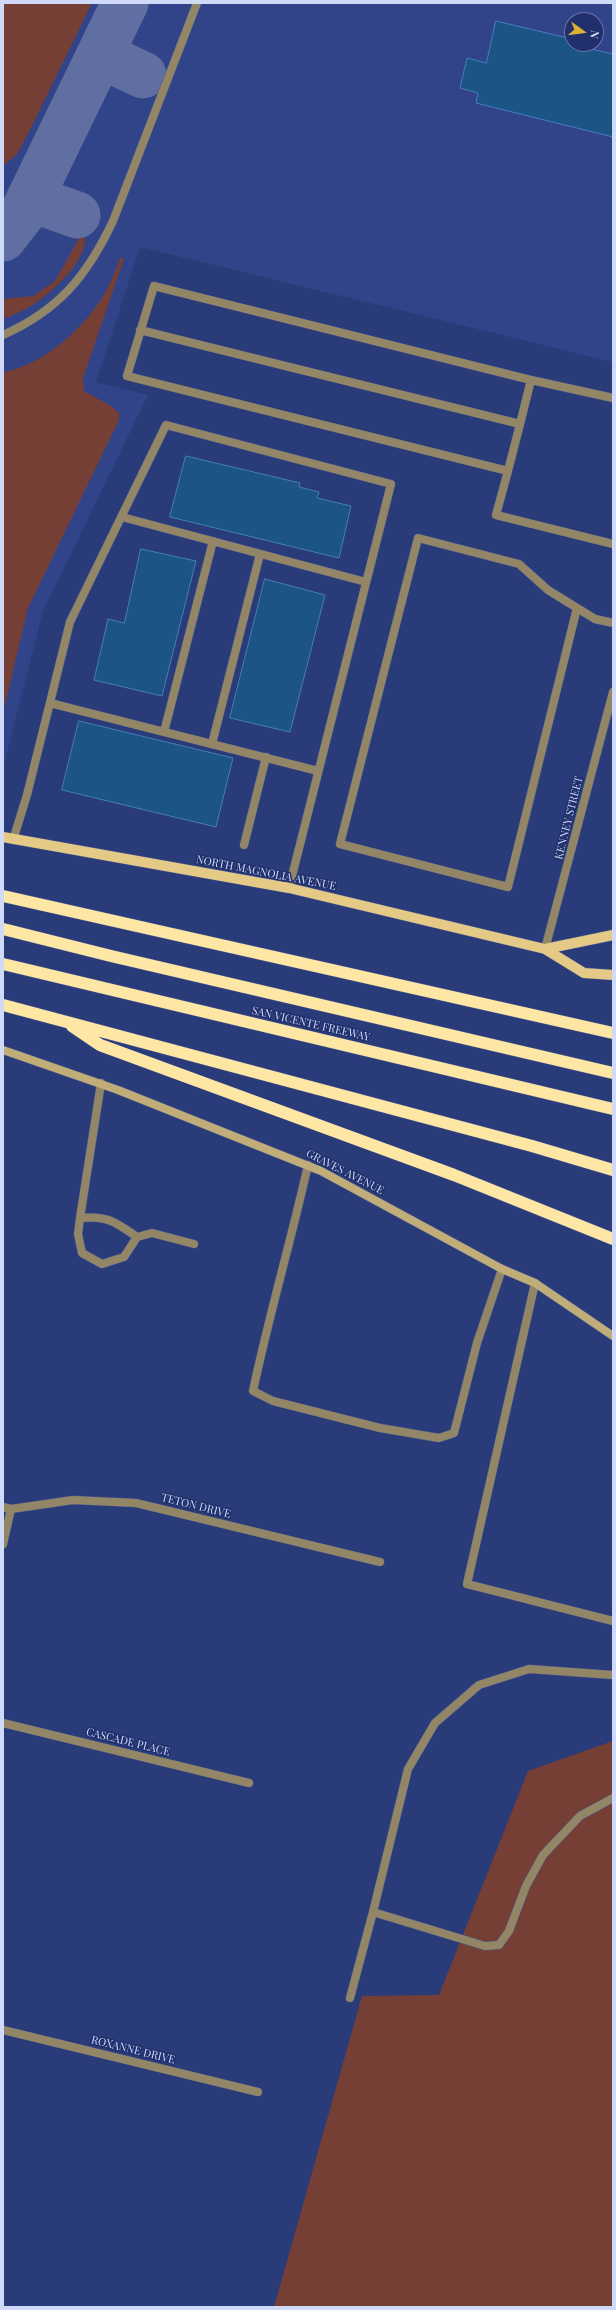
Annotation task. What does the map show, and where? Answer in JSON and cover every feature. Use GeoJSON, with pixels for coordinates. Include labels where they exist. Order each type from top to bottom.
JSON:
{"type":"FeatureCollection","features":[{"type":"Feature","properties":{"kind":"highway"},"geometry":{"type":"LineString","coordinates":[[3,896],[613,1033]]}},
{"type":"Feature","properties":{"kind":"highway","name":"SAN VICENTE FREEWAY"},"geometry":{"type":"LineString","coordinates":[[3,929],[111,956],[613,1073]]}},
{"type":"Feature","properties":{"kind":"highway","name":"SAN VICENTE FREEWAY"},"geometry":{"type":"LineString","coordinates":[[3,964],[613,1109]]}},
{"type":"Feature","properties":{"kind":"highway"},"geometry":{"type":"LineString","coordinates":[[3,1005],[532,1146],[613,1170]]}},
{"type":"Feature","properties":{"kind":"highway"},"geometry":{"type":"LineString","coordinates":[[63,1020],[100,1045],[454,1175],[613,1239]]}},
{"type":"Feature","properties":{"kind":"main road","name":"NORTH MAGNOLIA AVENUE"},"geometry":{"type":"LineString","coordinates":[[8,838],[289,888],[545,949],[584,974],[613,975]]}},
{"type":"Feature","properties":{"kind":"main road","name":"NORTH MAGNOLIA AVENUE"},"geometry":{"type":"LineString","coordinates":[[545,949],[613,935]]}},
{"type":"Feature","properties":{"kind":"main road","name":"GRAVES AVENUE"},"geometry":{"type":"LineString","coordinates":[[3,1050],[101,1084],[308,1165],[502,1268],[535,1283],[613,1336]]}},
{"type":"Feature","properties":{"kind":"street"},"geometry":{"type":"LineString","coordinates":[[3,335],[33,320],[57,304],[70,291],[98,251],[112,221],[197,3]]}},
{"type":"Feature","properties":{"kind":"street"},"geometry":{"type":"LineString","coordinates":[[508,471],[127,376],[154,286],[531,380],[613,398]]}},
{"type":"Feature","properties":{"kind":"street"},"geometry":{"type":"LineString","coordinates":[[140,330],[520,424]]}},
{"type":"Feature","properties":{"kind":"street"},"geometry":{"type":"LineString","coordinates":[[531,380],[496,515],[613,544]]}},
{"type":"Feature","properties":{"kind":"street"},"geometry":{"type":"LineString","coordinates":[[8,838],[27,795],[70,622],[166,425],[391,484],[289,888]]}},
{"type":"Feature","properties":{"kind":"street"},"geometry":{"type":"LineString","coordinates":[[122,516],[366,582]]}},
{"type":"Feature","properties":{"kind":"street"},"geometry":{"type":"LineString","coordinates":[[577,608],[508,887],[340,844],[418,538],[519,564],[548,590],[577,608],[594,619],[613,623]]}},
{"type":"Feature","properties":{"kind":"street"},"geometry":{"type":"LineString","coordinates":[[164,732],[213,541]]}},
{"type":"Feature","properties":{"kind":"street"},"geometry":{"type":"LineString","coordinates":[[212,744],[260,554]]}},
{"type":"Feature","properties":{"kind":"street","name":"KENNEY STREET"},"geometry":{"type":"LineString","coordinates":[[545,949],[613,692]]}},
{"type":"Feature","properties":{"kind":"street"},"geometry":{"type":"LineString","coordinates":[[50,703],[318,770]]}},
{"type":"Feature","properties":{"kind":"street"},"geometry":{"type":"LineString","coordinates":[[244,845],[266,757]]}},
{"type":"Feature","properties":{"kind":"street"},"geometry":{"type":"LineString","coordinates":[[101,1084],[78,1234],[82,1253],[102,1264],[124,1256],[137,1237],[152,1233],[194,1244]]}},
{"type":"Feature","properties":{"kind":"street"},"geometry":{"type":"LineString","coordinates":[[308,1165],[287,1257],[263,1345],[253,1392],[273,1401],[380,1428],[439,1438],[454,1434],[477,1343],[502,1268]]}},
{"type":"Feature","properties":{"kind":"street"},"geometry":{"type":"LineString","coordinates":[[80,1218],[97,1216],[118,1224],[137,1237]]}},
{"type":"Feature","properties":{"kind":"street"},"geometry":{"type":"LineString","coordinates":[[535,1283],[467,1584],[613,1621]]}},
{"type":"Feature","properties":{"kind":"street","name":"TETON DRIVE"},"geometry":{"type":"LineString","coordinates":[[7,1508],[73,1500],[136,1503],[380,1562]]}},
{"type":"Feature","properties":{"kind":"street"},"geometry":{"type":"LineString","coordinates":[[3,1544],[7,1508]]}},
{"type":"Feature","properties":{"kind":"street"},"geometry":{"type":"LineString","coordinates":[[350,1998],[408,1769],[435,1723],[479,1685],[529,1669],[613,1675]]}},
{"type":"Feature","properties":{"kind":"street","name":"CASCADE PLACE"},"geometry":{"type":"LineString","coordinates":[[3,1723],[249,1783]]}},
{"type":"Feature","properties":{"kind":"street"},"geometry":{"type":"LineString","coordinates":[[373,1912],[485,1946],[499,1945],[510,1931],[526,1886],[542,1855],[580,1816],[613,1798]]}},
{"type":"Feature","properties":{"kind":"street","name":"ROXANNE DRIVE"},"geometry":{"type":"LineString","coordinates":[[3,2030],[258,2092]]}},
{"type":"Feature","properties":{"kind":"shaded area"},"geometry":{"type":"Polygon","coordinates":[[[3,3],[613,3],[613,362],[140,247],[96,382],[148,395],[43,611],[3,769],[3,3]]]}},
{"type":"Feature","properties":{"kind":"shaded area"},"geometry":{"type":"Polygon","coordinates":[[[3,3],[92,3],[17,154],[3,166],[3,3]]]}},
{"type":"Feature","properties":{"kind":"shaded area"},"geometry":{"type":"Polygon","coordinates":[[[82,233],[84,233],[85,243],[82,254],[67,275],[37,302],[3,319],[3,299],[33,296],[55,281],[82,233]]]}},
{"type":"Feature","properties":{"kind":"shaded area"},"geometry":{"type":"Polygon","coordinates":[[[121,257],[124,259],[83,378],[84,391],[111,406],[119,413],[119,420],[28,608],[3,713],[3,372],[33,362],[48,353],[76,330],[88,318],[98,304],[112,279],[121,257]]]}},
{"type":"Feature","properties":{"kind":"shaded area"},"geometry":{"type":"Polygon","coordinates":[[[613,1741],[613,2307],[274,2307],[362,1996],[439,1995],[528,1771],[613,1741]]]}},
{"type":"Feature","properties":{"kind":"building"},"geometry":{"type":"Polygon","coordinates":[[[496,21],[564,37],[564,52],[604,52],[613,54],[613,137],[476,103],[478,93],[460,88],[467,58],[486,63],[496,21]]]}},
{"type":"Feature","properties":{"kind":"building"},"geometry":{"type":"Polygon","coordinates":[[[186,456],[300,483],[299,487],[319,492],[317,498],[351,506],[339,558],[170,517],[186,456]]]}},
{"type":"Feature","properties":{"kind":"building"},"geometry":{"type":"Polygon","coordinates":[[[141,549],[196,561],[162,696],[94,680],[108,619],[124,623],[141,549]]]}},
{"type":"Feature","properties":{"kind":"building"},"geometry":{"type":"Polygon","coordinates":[[[265,579],[325,595],[290,732],[230,718],[265,579]]]}},
{"type":"Feature","properties":{"kind":"building"},"geometry":{"type":"Polygon","coordinates":[[[79,721],[233,758],[216,827],[62,790],[79,721]]]}},
{"type":"Feature","properties":{"kind":"taxiway"},"geometry":{"type":"LineString","coordinates":[[3,238],[24,211],[125,3]]}},
{"type":"Feature","properties":{"kind":"taxiway"},"geometry":{"type":"LineString","coordinates":[[100,55],[143,75]]}},
{"type":"Feature","properties":{"kind":"taxiway"},"geometry":{"type":"LineString","coordinates":[[30,198],[77,215]]}}]}
